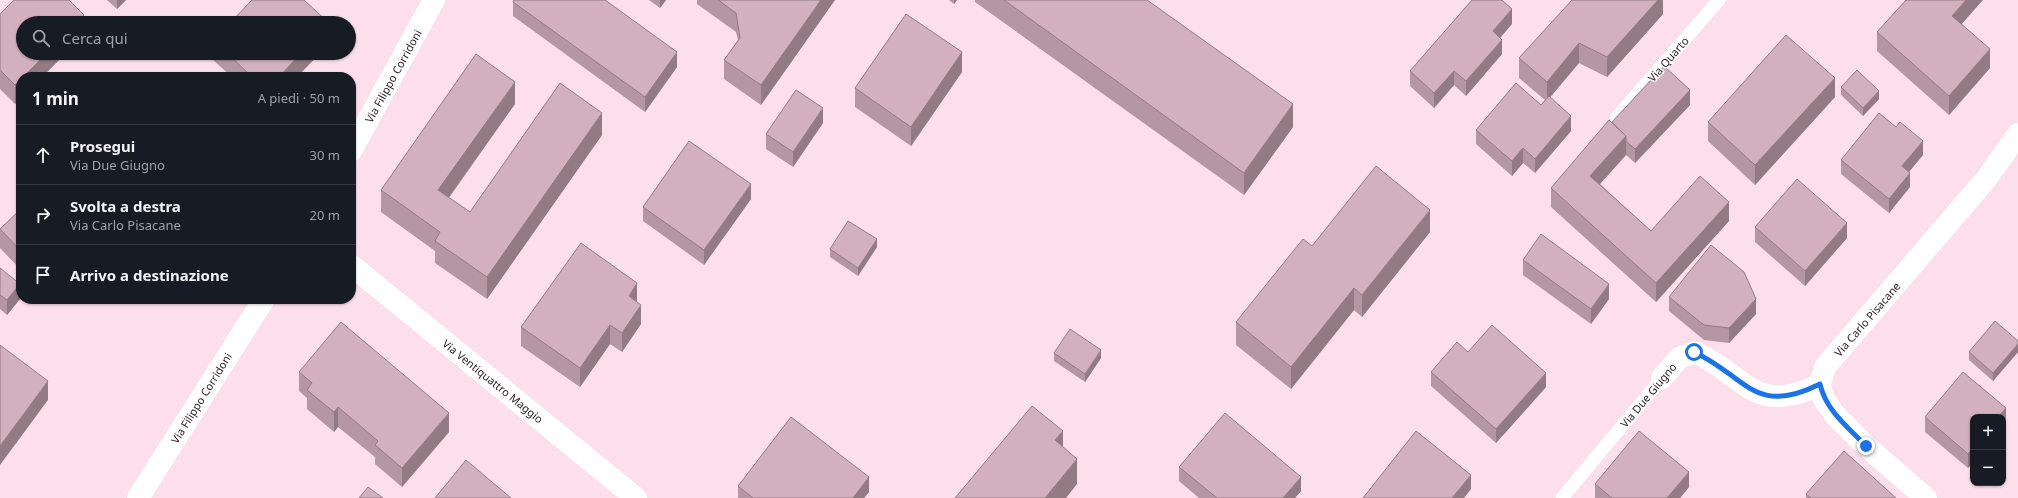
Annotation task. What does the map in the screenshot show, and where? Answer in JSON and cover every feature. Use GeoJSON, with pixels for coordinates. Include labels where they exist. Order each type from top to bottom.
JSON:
{"type":"FeatureCollection","features":[{"type":"Feature","properties":{"kind":"street","name":"Via Filippo Corridoni"},"geometry":{"type":"LineString","coordinates":[[356,143],[434,0]]}},
{"type":"Feature","properties":{"kind":"street","name":"Via Carlo Pisacane"},"geometry":{"type":"LineString","coordinates":[[1820,384],[1825,367],[1987,178],[2018,134]]}},
{"type":"Feature","properties":{"kind":"street","name":"Via Ventiquattro Maggio"},"geometry":{"type":"LineString","coordinates":[[356,269],[636,498]]}},
{"type":"Feature","properties":{"kind":"street","name":"Via Filippo Corridoni"},"geometry":{"type":"LineString","coordinates":[[138,498],[261,304]]}},
{"type":"Feature","properties":{"kind":"street","name":"Via Due Giugno"},"geometry":{"type":"LineString","coordinates":[[1662,378],[1679,358],[1694,352],[1710,359],[1743,385],[1763,395],[1784,396],[1803,392],[1820,384]]}},
{"type":"Feature","properties":{"kind":"street"},"geometry":{"type":"LineString","coordinates":[[1820,384],[1823,398],[1835,415],[1866,446],[1926,498]]}},
{"type":"Feature","properties":{"kind":"lane","name":"Via Quarto"},"geometry":{"type":"LineString","coordinates":[[1616,118],[1719,0]]}},
{"type":"Feature","properties":{"kind":"lane","name":"Via Due Giugno"},"geometry":{"type":"LineString","coordinates":[[1562,498],[1662,378]]}},
{"type":"Feature","properties":{"kind":"building"},"geometry":{"type":"Polygon","coordinates":[[[14,0],[69,0],[84,15],[16,16],[16,60],[40,60],[28,72],[16,72],[15,85],[0,70],[0,14],[14,0]]]}},
{"type":"Feature","properties":{"kind":"building"},"geometry":{"type":"Polygon","coordinates":[[[252,0],[304,0],[321,16],[237,16],[252,0]]]}},
{"type":"Feature","properties":{"kind":"building"},"geometry":{"type":"Polygon","coordinates":[[[514,0],[605,0],[677,52],[645,97],[513,2],[514,0]]]}},
{"type":"Feature","properties":{"kind":"building"},"geometry":{"type":"Polygon","coordinates":[[[718,0],[821,0],[761,85],[724,60],[740,38],[736,13],[718,0]]]}},
{"type":"Feature","properties":{"kind":"building"},"geometry":{"type":"Polygon","coordinates":[[[1004,0],[1147,0],[1293,104],[1244,173],[1004,0]]]}},
{"type":"Feature","properties":{"kind":"building"},"geometry":{"type":"Polygon","coordinates":[[[1472,0],[1502,0],[1512,9],[1493,31],[1502,40],[1466,81],[1454,71],[1434,93],[1410,71],[1472,0]]]}},
{"type":"Feature","properties":{"kind":"building"},"geometry":{"type":"Polygon","coordinates":[[[1572,0],[1658,0],[1607,57],[1579,43],[1547,82],[1519,58],[1572,0]]]}},
{"type":"Feature","properties":{"kind":"building"},"geometry":{"type":"Polygon","coordinates":[[[1906,0],[1966,0],[1952,16],[1990,49],[1949,96],[1877,32],[1906,0]]]}},
{"type":"Feature","properties":{"kind":"building"},"geometry":{"type":"Polygon","coordinates":[[[906,14],[962,52],[911,127],[855,88],[906,14]]]}},
{"type":"Feature","properties":{"kind":"building"},"geometry":{"type":"Polygon","coordinates":[[[1786,35],[1835,78],[1755,165],[1708,122],[1786,35]]]}},
{"type":"Feature","properties":{"kind":"building"},"geometry":{"type":"Polygon","coordinates":[[[476,54],[515,82],[438,190],[470,212],[560,83],[602,113],[487,277],[435,241],[440,232],[381,190],[476,54]]]}},
{"type":"Feature","properties":{"kind":"building"},"geometry":{"type":"Polygon","coordinates":[[[234,60],[295,60],[284,72],[247,72],[234,60]]]}},
{"type":"Feature","properties":{"kind":"building"},"geometry":{"type":"Polygon","coordinates":[[[1664,66],[1690,90],[1635,149],[1626,141],[1626,136],[1612,122],[1664,66]]]}},
{"type":"Feature","properties":{"kind":"building"},"geometry":{"type":"Polygon","coordinates":[[[1857,70],[1879,91],[1863,108],[1841,87],[1857,70]]]}},
{"type":"Feature","properties":{"kind":"building"},"geometry":{"type":"Polygon","coordinates":[[[1516,83],[1541,105],[1549,96],[1571,116],[1535,159],[1523,148],[1512,161],[1476,130],[1516,83]]]}},
{"type":"Feature","properties":{"kind":"building"},"geometry":{"type":"Polygon","coordinates":[[[796,90],[823,108],[793,152],[766,134],[796,90]]]}},
{"type":"Feature","properties":{"kind":"building"},"geometry":{"type":"Polygon","coordinates":[[[1879,113],[1896,127],[1900,122],[1923,141],[1902,166],[1910,173],[1889,199],[1841,160],[1879,113]]]}},
{"type":"Feature","properties":{"kind":"building"},"geometry":{"type":"Polygon","coordinates":[[[1609,120],[1626,136],[1590,176],[1651,231],[1700,176],[1729,202],[1656,283],[1551,188],[1609,120]]]}},
{"type":"Feature","properties":{"kind":"building"},"geometry":{"type":"Polygon","coordinates":[[[689,141],[751,184],[704,250],[643,207],[689,141]]]}},
{"type":"Feature","properties":{"kind":"building"},"geometry":{"type":"Polygon","coordinates":[[[1376,166],[1430,210],[1362,295],[1354,288],[1291,367],[1236,322],[1303,239],[1312,246],[1376,166]]]}},
{"type":"Feature","properties":{"kind":"building"},"geometry":{"type":"Polygon","coordinates":[[[1797,179],[1847,223],[1805,271],[1755,227],[1797,179]]]}},
{"type":"Feature","properties":{"kind":"building"},"geometry":{"type":"Polygon","coordinates":[[[16,214],[16,246],[0,229],[16,214]]]}},
{"type":"Feature","properties":{"kind":"building"},"geometry":{"type":"Polygon","coordinates":[[[848,221],[877,239],[858,268],[830,249],[848,221]]]}},
{"type":"Feature","properties":{"kind":"building"},"geometry":{"type":"Polygon","coordinates":[[[1541,234],[1609,284],[1591,309],[1523,260],[1541,234]]]}},
{"type":"Feature","properties":{"kind":"building"},"geometry":{"type":"Polygon","coordinates":[[[581,243],[637,283],[629,296],[641,305],[622,333],[610,325],[580,368],[521,327],[581,243]]]}},
{"type":"Feature","properties":{"kind":"building"},"geometry":{"type":"Polygon","coordinates":[[[1711,245],[1744,272],[1756,299],[1729,328],[1704,325],[1669,297],[1711,245]]]}},
{"type":"Feature","properties":{"kind":"building"},"geometry":{"type":"Polygon","coordinates":[[[0,268],[16,281],[16,289],[7,300],[0,295],[0,268]]]}},
{"type":"Feature","properties":{"kind":"building"},"geometry":{"type":"Polygon","coordinates":[[[1995,321],[2018,341],[2018,344],[1993,373],[1969,352],[1995,321]]]}},
{"type":"Feature","properties":{"kind":"building"},"geometry":{"type":"Polygon","coordinates":[[[341,322],[449,413],[402,468],[375,445],[378,441],[338,407],[334,412],[307,390],[312,383],[299,372],[341,322]]]}},
{"type":"Feature","properties":{"kind":"building"},"geometry":{"type":"Polygon","coordinates":[[[1492,325],[1546,373],[1496,429],[1431,372],[1457,342],[1468,352],[1492,325]]]}},
{"type":"Feature","properties":{"kind":"building"},"geometry":{"type":"Polygon","coordinates":[[[1070,329],[1101,350],[1085,374],[1054,353],[1070,329]]]}},
{"type":"Feature","properties":{"kind":"building"},"geometry":{"type":"Polygon","coordinates":[[[0,345],[48,381],[0,446],[0,345]]]}},
{"type":"Feature","properties":{"kind":"building"},"geometry":{"type":"Polygon","coordinates":[[[1963,372],[2006,408],[2001,414],[1970,414],[1970,451],[1968,454],[1925,417],[1963,372]]]}},
{"type":"Feature","properties":{"kind":"building"},"geometry":{"type":"Polygon","coordinates":[[[1032,406],[1063,431],[1055,440],[1077,459],[1045,498],[955,498],[1032,406]]]}},
{"type":"Feature","properties":{"kind":"building"},"geometry":{"type":"Polygon","coordinates":[[[1225,413],[1301,477],[1283,498],[1217,498],[1179,467],[1225,413]]]}},
{"type":"Feature","properties":{"kind":"building"},"geometry":{"type":"Polygon","coordinates":[[[791,417],[869,477],[853,498],[753,498],[738,486],[791,417]]]}},
{"type":"Feature","properties":{"kind":"building"},"geometry":{"type":"Polygon","coordinates":[[[1416,431],[1471,475],[1452,498],[1363,498],[1416,431]]]}},
{"type":"Feature","properties":{"kind":"building"},"geometry":{"type":"Polygon","coordinates":[[[1639,431],[1689,472],[1667,498],[1612,498],[1595,484],[1639,431]]]}},
{"type":"Feature","properties":{"kind":"building"},"geometry":{"type":"Polygon","coordinates":[[[1844,451],[1896,498],[1811,498],[1806,494],[1844,451]]]}},
{"type":"Feature","properties":{"kind":"building"},"geometry":{"type":"Polygon","coordinates":[[[466,460],[511,498],[435,498],[466,460]]]}},
{"type":"Feature","properties":{"kind":"building"},"geometry":{"type":"Polygon","coordinates":[[[368,487],[383,498],[359,498],[368,487]]]}},
{"type":"Feature","properties":{"kind":"route"},"geometry":{"type":"LineString","coordinates":[[1694,352],[1710,359],[1743,385],[1763,395],[1784,396],[1803,392],[1820,384],[1823,398],[1835,415],[1866,446]]}}]}
